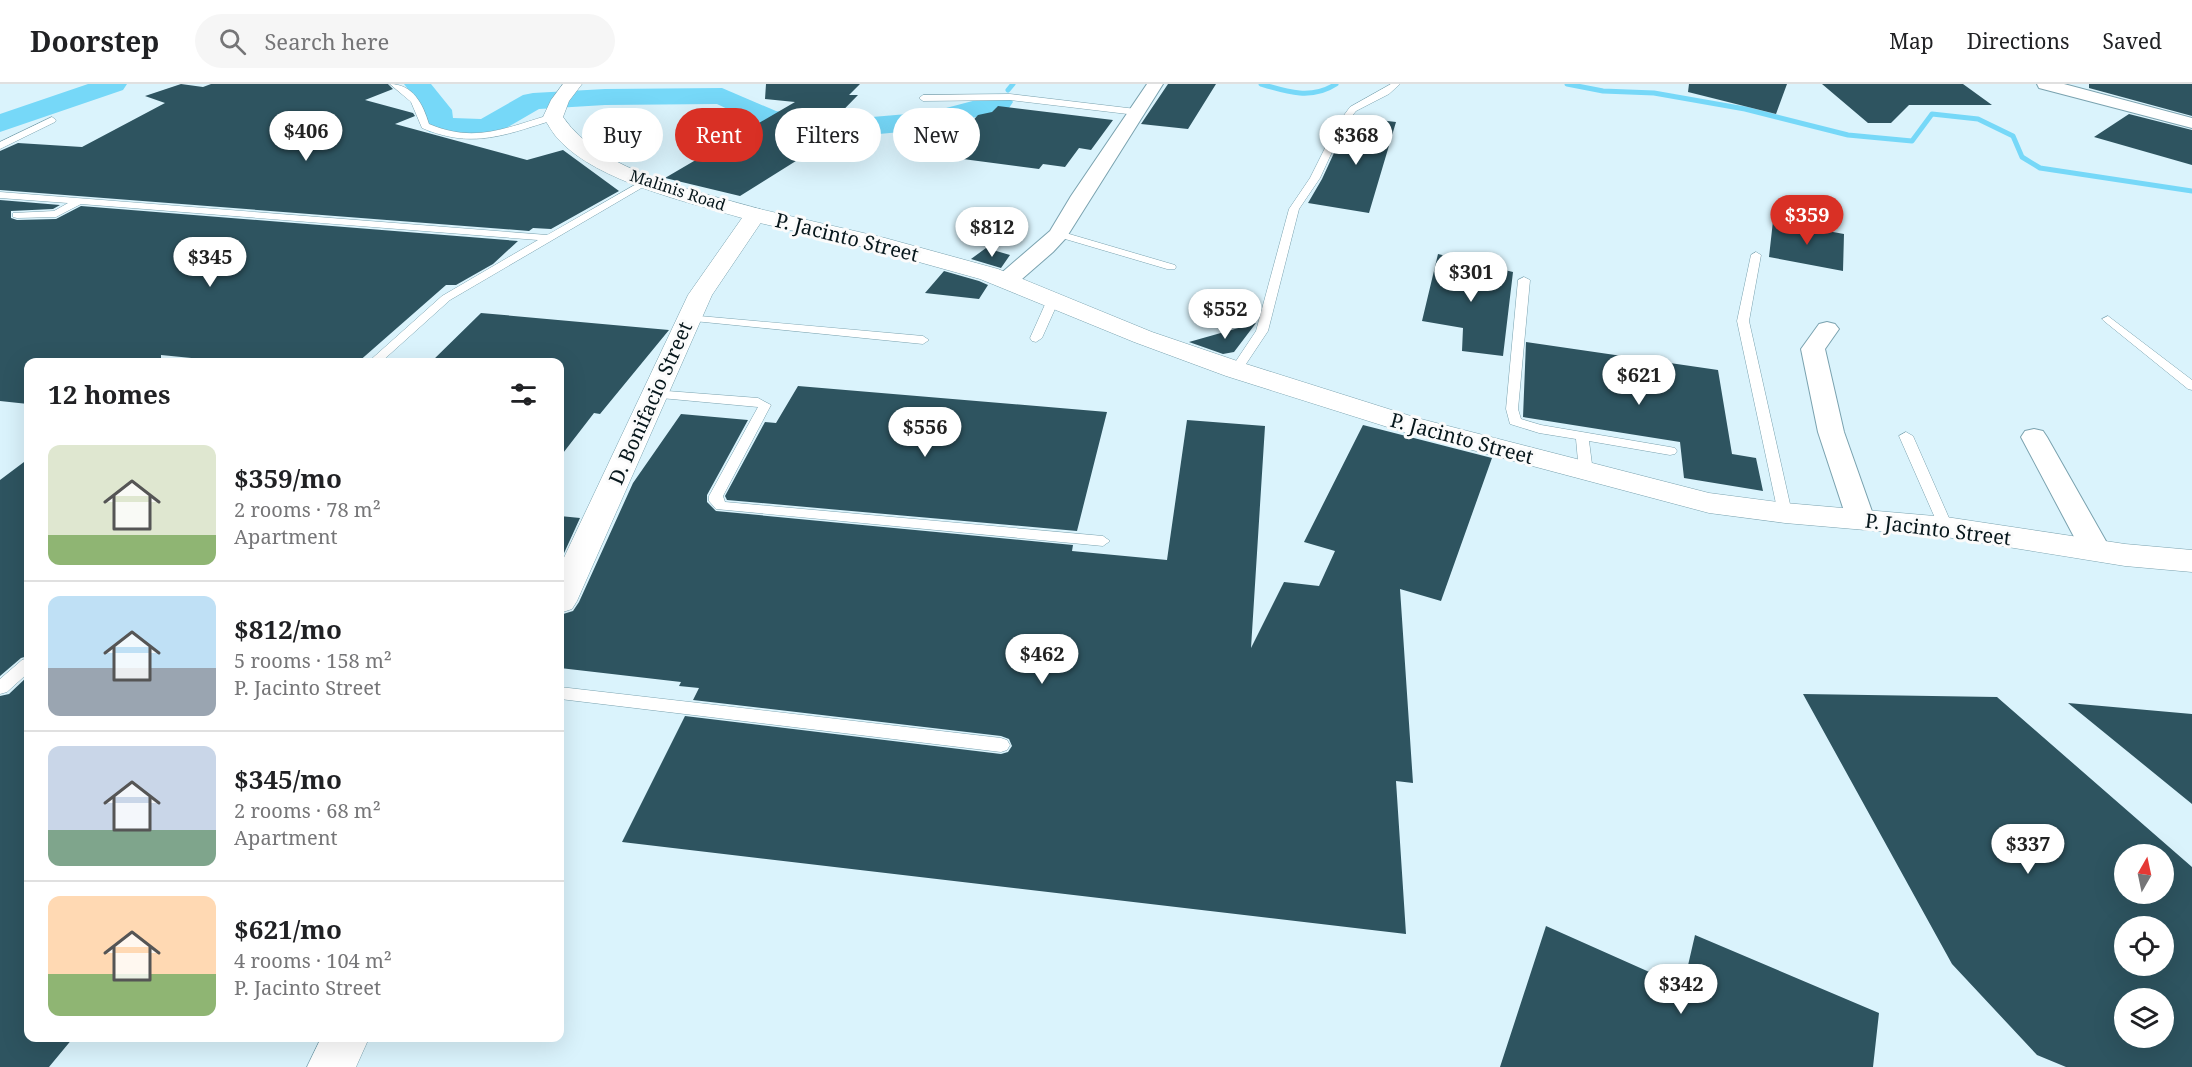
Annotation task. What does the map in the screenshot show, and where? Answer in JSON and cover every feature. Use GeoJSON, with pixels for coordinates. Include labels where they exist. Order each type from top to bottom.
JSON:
{"type":"FeatureCollection","features":[{"type":"Feature","properties":{"kind":"street"},"geometry":{"type":"LineString","coordinates":[[1007,280],[1046,248],[1059,234],[1081,196],[1155,84]]}},
{"type":"Feature","properties":{"kind":"street"},"geometry":{"type":"LineString","coordinates":[[2045,84],[2192,123]]}},
{"type":"Feature","properties":{"kind":"street","name":"Malinis Road"},"geometry":{"type":"LineString","coordinates":[[563,99],[557,128],[580,148],[622,173],[755,215]]}},
{"type":"Feature","properties":{"kind":"street","name":"P. Jacinto Street"},"geometry":{"type":"LineString","coordinates":[[755,215],[877,243],[1007,280],[1143,338],[1407,424],[1709,504],[1947,527],[2096,550],[2192,561]]}},
{"type":"Feature","properties":{"kind":"street","name":"D. Bonifacio Street"},"geometry":{"type":"LineString","coordinates":[[564,592],[688,318],[712,276],[755,215]]}},
{"type":"Feature","properties":{"kind":"street"},"geometry":{"type":"LineString","coordinates":[[1827,329],[1813,349],[1831,432],[1861,520]]}},
{"type":"Feature","properties":{"kind":"street"},"geometry":{"type":"LineString","coordinates":[[2034,437],[2096,550]]}},
{"type":"Feature","properties":{"kind":"street"},"geometry":{"type":"LineString","coordinates":[[331,1067],[344,1042]]}},
{"type":"Feature","properties":{"kind":"lane"},"geometry":{"type":"LineString","coordinates":[[393,84],[406,90],[420,106],[425,126],[446,134],[476,139],[487,138],[563,99]]}},
{"type":"Feature","properties":{"kind":"lane"},"geometry":{"type":"LineString","coordinates":[[1236,370],[1262,331],[1294,209],[1315,178],[1340,126],[1353,109],[1386,92],[1396,84]]}},
{"type":"Feature","properties":{"kind":"lane"},"geometry":{"type":"LineString","coordinates":[[923,98],[1010,96],[1136,112]]}},
{"type":"Feature","properties":{"kind":"lane"},"geometry":{"type":"LineString","coordinates":[[0,146],[52,120]]}},
{"type":"Feature","properties":{"kind":"lane"},"geometry":{"type":"LineString","coordinates":[[379,358],[446,298],[647,181]]}},
{"type":"Feature","properties":{"kind":"lane"},"geometry":{"type":"LineString","coordinates":[[0,195],[549,238]]}},
{"type":"Feature","properties":{"kind":"lane"},"geometry":{"type":"LineString","coordinates":[[17,215],[56,214],[78,202]]}},
{"type":"Feature","properties":{"kind":"lane"},"geometry":{"type":"LineString","coordinates":[[1059,234],[1171,267]]}},
{"type":"Feature","properties":{"kind":"lane"},"geometry":{"type":"LineString","coordinates":[[1756,255],[1743,321],[1785,513]]}},
{"type":"Feature","properties":{"kind":"lane"},"geometry":{"type":"LineString","coordinates":[[1524,280],[1512,415],[1515,421],[1524,426],[1670,451]]}},
{"type":"Feature","properties":{"kind":"lane"},"geometry":{"type":"LineString","coordinates":[[1036,338],[1053,300]]}},
{"type":"Feature","properties":{"kind":"lane"},"geometry":{"type":"LineString","coordinates":[[688,318],[922,340]]}},
{"type":"Feature","properties":{"kind":"lane"},"geometry":{"type":"LineString","coordinates":[[2108,319],[2192,386]]}},
{"type":"Feature","properties":{"kind":"lane"},"geometry":{"type":"LineString","coordinates":[[654,393],[759,402],[765,405],[716,496],[716,501],[721,506],[1103,541]]}},
{"type":"Feature","properties":{"kind":"lane"},"geometry":{"type":"LineString","coordinates":[[1906,436],[1947,527]]}},
{"type":"Feature","properties":{"kind":"lane"},"geometry":{"type":"LineString","coordinates":[[1582,437],[1586,472]]}},
{"type":"Feature","properties":{"kind":"lane"},"geometry":{"type":"LineString","coordinates":[[1,688],[24,668]]}},
{"type":"Feature","properties":{"kind":"lane"},"geometry":{"type":"LineString","coordinates":[[564,693],[1001,745]]}},
{"type":"Feature","properties":{"kind":"building"},"geometry":{"type":"Polygon","coordinates":[[[181,84],[203,87],[211,84],[388,84],[393,89],[365,100],[413,113],[415,116],[395,124],[527,160],[563,150],[619,191],[551,229],[533,228],[529,231],[0,190],[0,151],[18,143],[82,147],[165,103],[145,96],[181,84]]]}},
{"type":"Feature","properties":{"kind":"building"},"geometry":{"type":"Polygon","coordinates":[[[766,84],[860,84],[849,95],[858,95],[845,108],[785,108],[795,102],[765,99],[766,84]]]}},
{"type":"Feature","properties":{"kind":"building"},"geometry":{"type":"Polygon","coordinates":[[[1168,84],[1216,84],[1188,129],[1141,124],[1168,84]]]}},
{"type":"Feature","properties":{"kind":"building"},"geometry":{"type":"Polygon","coordinates":[[[1689,84],[1787,84],[1776,114],[1688,92],[1689,84]]]}},
{"type":"Feature","properties":{"kind":"building"},"geometry":{"type":"Polygon","coordinates":[[[1822,84],[1963,84],[1992,105],[1909,105],[1891,123],[1868,123],[1822,84]]]}},
{"type":"Feature","properties":{"kind":"building"},"geometry":{"type":"Polygon","coordinates":[[[2089,84],[2192,84],[2192,116],[2089,88],[2089,84]]]}},
{"type":"Feature","properties":{"kind":"building"},"geometry":{"type":"Polygon","coordinates":[[[998,106],[1113,120],[1091,150],[1079,148],[1065,167],[1043,164],[1039,169],[980,161],[980,115],[992,112],[998,106]]]}},
{"type":"Feature","properties":{"kind":"building"},"geometry":{"type":"Polygon","coordinates":[[[775,114],[775,162],[794,162],[740,196],[665,178],[692,162],[763,162],[763,121],[775,114]]]}},
{"type":"Feature","properties":{"kind":"building"},"geometry":{"type":"Polygon","coordinates":[[[2129,114],[2192,130],[2192,165],[2094,137],[2129,114]]]}},
{"type":"Feature","properties":{"kind":"building"},"geometry":{"type":"Polygon","coordinates":[[[1354,117],[1396,122],[1369,213],[1308,203],[1346,127],[1354,117]]]}},
{"type":"Feature","properties":{"kind":"building"},"geometry":{"type":"Polygon","coordinates":[[[0,200],[60,205],[53,209],[11,211],[11,218],[17,220],[56,219],[81,206],[518,241],[493,264],[456,285],[446,285],[363,358],[191,358],[161,355],[161,358],[24,358],[24,404],[0,401],[0,200]]]}},
{"type":"Feature","properties":{"kind":"building"},"geometry":{"type":"Polygon","coordinates":[[[1773,221],[1844,234],[1843,271],[1769,257],[1773,221]]]}},
{"type":"Feature","properties":{"kind":"building"},"geometry":{"type":"Polygon","coordinates":[[[986,248],[1010,255],[1001,268],[971,259],[986,248]]]}},
{"type":"Feature","properties":{"kind":"building"},"geometry":{"type":"Polygon","coordinates":[[[1438,254],[1513,272],[1503,356],[1462,351],[1463,328],[1422,321],[1438,254]]]}},
{"type":"Feature","properties":{"kind":"building"},"geometry":{"type":"Polygon","coordinates":[[[944,271],[988,285],[979,299],[925,293],[944,271]]]}},
{"type":"Feature","properties":{"kind":"building"},"geometry":{"type":"Polygon","coordinates":[[[481,313],[669,330],[600,414],[594,413],[564,452],[564,358],[435,358],[481,313]]]}},
{"type":"Feature","properties":{"kind":"building"},"geometry":{"type":"Polygon","coordinates":[[[1256,323],[1234,352],[1223,354],[1189,342],[1256,323]]]}},
{"type":"Feature","properties":{"kind":"building"},"geometry":{"type":"Polygon","coordinates":[[[1526,342],[1718,370],[1732,454],[1756,458],[1763,491],[1684,478],[1680,442],[1523,417],[1526,342]]]}},
{"type":"Feature","properties":{"kind":"building"},"geometry":{"type":"Polygon","coordinates":[[[798,386],[1107,412],[1077,531],[727,500],[725,496],[765,422],[776,423],[798,386]]]}},
{"type":"Feature","properties":{"kind":"building"},"geometry":{"type":"Polygon","coordinates":[[[681,414],[748,420],[707,495],[707,502],[716,511],[1073,545],[1072,551],[1167,560],[1187,420],[1265,426],[1251,648],[1284,582],[1319,586],[1335,551],[1304,542],[1363,425],[1492,458],[1441,601],[1400,589],[1413,783],[1396,781],[1406,934],[622,842],[685,716],[1001,754],[1008,752],[1012,746],[1009,739],[1001,736],[693,700],[699,688],[679,686],[681,682],[564,668],[564,614],[573,611],[579,602],[633,483],[681,414]]]}},
{"type":"Feature","properties":{"kind":"building"},"geometry":{"type":"Polygon","coordinates":[[[24,462],[24,657],[0,676],[0,480],[24,462]]]}},
{"type":"Feature","properties":{"kind":"building"},"geometry":{"type":"Polygon","coordinates":[[[564,516],[580,518],[564,553],[564,516]]]}},
{"type":"Feature","properties":{"kind":"building"},"geometry":{"type":"Polygon","coordinates":[[[24,680],[24,1042],[70,1042],[49,1067],[0,1067],[0,696],[9,694],[24,680]]]}},
{"type":"Feature","properties":{"kind":"building"},"geometry":{"type":"Polygon","coordinates":[[[1803,694],[1997,697],[2166,844],[2114,844],[2114,904],[2174,904],[2174,851],[2192,867],[2192,1067],[2066,1067],[2037,1055],[1952,964],[1803,694]]]}},
{"type":"Feature","properties":{"kind":"building"},"geometry":{"type":"Polygon","coordinates":[[[2068,703],[2192,714],[2192,804],[2068,703]]]}},
{"type":"Feature","properties":{"kind":"building"},"geometry":{"type":"Polygon","coordinates":[[[1546,926],[1683,987],[1695,935],[1879,1013],[1873,1067],[1500,1067],[1546,926]]]}},
{"type":"Feature","properties":{"kind":"waterway"},"geometry":{"type":"LineString","coordinates":[[0,123],[114,84]]}},
{"type":"Feature","properties":{"kind":"waterway"},"geometry":{"type":"LineString","coordinates":[[417,84],[438,110],[439,126],[486,128],[533,101],[605,97],[722,96],[769,118],[837,129],[932,120],[999,102]]}},
{"type":"Feature","properties":{"kind":"waterway"},"geometry":{"type":"LineString","coordinates":[[1008,90],[1013,84]]}},
{"type":"Feature","properties":{"kind":"waterway"},"geometry":{"type":"LineString","coordinates":[[1261,84],[1299,93],[1318,92],[1336,84]]}},
{"type":"Feature","properties":{"kind":"waterway"},"geometry":{"type":"LineString","coordinates":[[1567,84],[1603,91],[1654,93],[1745,109],[1848,135],[1912,141],[1932,114],[1978,119],[2013,136],[2022,157],[2040,168],[2192,191]]}}]}
